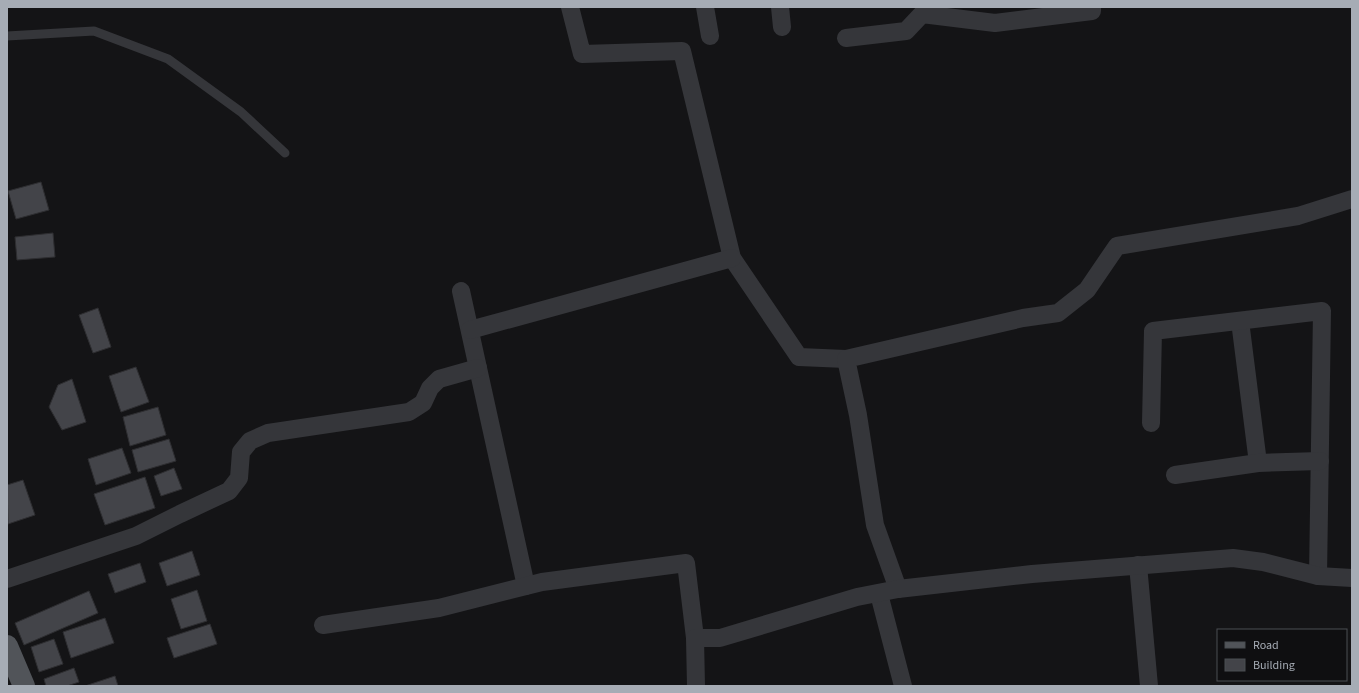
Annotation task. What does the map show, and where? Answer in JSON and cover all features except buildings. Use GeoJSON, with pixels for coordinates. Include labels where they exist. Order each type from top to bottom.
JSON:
{"type":"FeatureCollection","features":[{"type":"Feature","properties":{"kind":"main road"},"geometry":{"type":"LineString","coordinates":[[7,646],[24,686]]}},
{"type":"Feature","properties":{"kind":"street"},"geometry":{"type":"LineString","coordinates":[[570,7],[582,54],[682,51],[732,258],[799,357],[846,358],[1023,318],[1058,313],[1087,290],[1117,246],[1298,216],[1352,199]]}},
{"type":"Feature","properties":{"kind":"street"},"geometry":{"type":"LineString","coordinates":[[705,7],[710,36]]}},
{"type":"Feature","properties":{"kind":"street"},"geometry":{"type":"LineString","coordinates":[[780,7],[782,27]]}},
{"type":"Feature","properties":{"kind":"street"},"geometry":{"type":"LineString","coordinates":[[846,38],[906,31],[923,10],[995,23],[1092,11],[1092,7]]}},
{"type":"Feature","properties":{"kind":"street"},"geometry":{"type":"LineString","coordinates":[[470,330],[732,258]]}},
{"type":"Feature","properties":{"kind":"street"},"geometry":{"type":"LineString","coordinates":[[462,291],[526,586]]}},
{"type":"Feature","properties":{"kind":"street"},"geometry":{"type":"LineString","coordinates":[[1150,423],[1153,332],[1322,311],[1318,576]]}},
{"type":"Feature","properties":{"kind":"street"},"geometry":{"type":"LineString","coordinates":[[1240,321],[1258,463]]}},
{"type":"Feature","properties":{"kind":"street"},"geometry":{"type":"LineString","coordinates":[[846,358],[858,415],[875,525],[898,589]]}},
{"type":"Feature","properties":{"kind":"street"},"geometry":{"type":"LineString","coordinates":[[7,579],[136,536],[229,491],[239,478],[241,452],[250,441],[268,433],[409,412],[423,403],[430,388],[439,379],[478,368]]}},
{"type":"Feature","properties":{"kind":"street"},"geometry":{"type":"LineString","coordinates":[[1175,475],[1258,463],[1320,461]]}},
{"type":"Feature","properties":{"kind":"street"},"geometry":{"type":"LineString","coordinates":[[695,638],[720,638],[857,597],[879,594],[898,589],[1032,574],[1233,558],[1263,562],[1318,576],[1352,578]]}},
{"type":"Feature","properties":{"kind":"street"},"geometry":{"type":"LineString","coordinates":[[323,625],[439,608],[542,582],[686,563],[695,638],[696,686]]}},
{"type":"Feature","properties":{"kind":"street"},"geometry":{"type":"LineString","coordinates":[[1138,565],[1149,686]]}},
{"type":"Feature","properties":{"kind":"street"},"geometry":{"type":"LineString","coordinates":[[879,594],[902,686]]}},
{"type":"Feature","properties":{"kind":"lane"},"geometry":{"type":"LineString","coordinates":[[7,36],[94,31],[168,59],[241,112],[285,153]]}}]}
